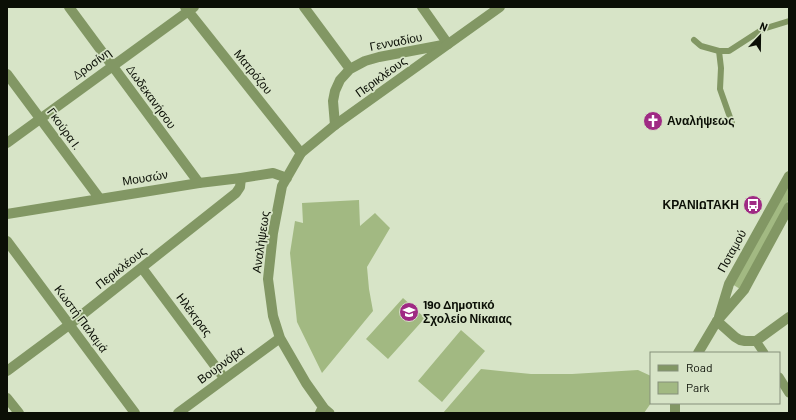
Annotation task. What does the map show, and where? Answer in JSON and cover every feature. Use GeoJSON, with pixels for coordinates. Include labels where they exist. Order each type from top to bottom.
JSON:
{"type":"FeatureCollection","features":[{"type":"Feature","properties":{"kind":"street","name":"Δωδεκανήσου"},"geometry":{"type":"LineString","coordinates":[[69,7],[199,182]]}},
{"type":"Feature","properties":{"kind":"street"},"geometry":{"type":"LineString","coordinates":[[304,7],[350,69]]}},
{"type":"Feature","properties":{"kind":"street"},"geometry":{"type":"LineString","coordinates":[[422,7],[448,44]]}},
{"type":"Feature","properties":{"kind":"street","name":"Περικλέους"},"geometry":{"type":"LineString","coordinates":[[287,178],[302,153],[335,125],[500,7]]}},
{"type":"Feature","properties":{"kind":"street","name":"Δροσίνη"},"geometry":{"type":"LineString","coordinates":[[7,143],[189,8]]}},
{"type":"Feature","properties":{"kind":"street","name":"Ματρόζου"},"geometry":{"type":"LineString","coordinates":[[189,8],[302,153]]}},
{"type":"Feature","properties":{"kind":"street","name":"Γενναδίου"},"geometry":{"type":"LineString","coordinates":[[335,125],[333,101],[335,91],[340,80],[350,69],[365,61],[379,57],[448,44]]}},
{"type":"Feature","properties":{"kind":"street","name":"Γκούρα Ι."},"geometry":{"type":"LineString","coordinates":[[7,74],[100,199]]}},
{"type":"Feature","properties":{"kind":"street","name":"Μουσών"},"geometry":{"type":"LineString","coordinates":[[7,214],[199,182],[273,173],[287,178]]}},
{"type":"Feature","properties":{"kind":"street","name":"Ποταμού"},"geometry":{"type":"LineString","coordinates":[[717,321],[729,284],[789,176]]}},
{"type":"Feature","properties":{"kind":"street","name":"Περικλέους"},"geometry":{"type":"LineString","coordinates":[[7,371],[69,325],[236,193],[240,186],[241,178]]}},
{"type":"Feature","properties":{"kind":"street","name":"Αναλήψεως"},"geometry":{"type":"LineString","coordinates":[[287,178],[282,186],[273,233],[268,279],[273,316],[280,338],[306,384],[324,411]]}},
{"type":"Feature","properties":{"kind":"street","name":"Ποταμού"},"geometry":{"type":"LineString","coordinates":[[699,352],[717,321],[744,290],[789,207]]}},
{"type":"Feature","properties":{"kind":"street","name":"Κωστή Παλαμά"},"geometry":{"type":"LineString","coordinates":[[7,241],[135,413]]}},
{"type":"Feature","properties":{"kind":"street","name":"Ηλέκτρας"},"geometry":{"type":"LineString","coordinates":[[142,268],[224,378]]}},
{"type":"Feature","properties":{"kind":"street"},"geometry":{"type":"LineString","coordinates":[[717,321],[740,340],[756,341],[789,317]]}},
{"type":"Feature","properties":{"kind":"street","name":"Βουρνόβα"},"geometry":{"type":"LineString","coordinates":[[178,413],[280,338]]}},
{"type":"Feature","properties":{"kind":"street"},"geometry":{"type":"LineString","coordinates":[[756,341],[763,352]]}},
{"type":"Feature","properties":{"kind":"street"},"geometry":{"type":"LineString","coordinates":[[780,379],[789,393]]}},
{"type":"Feature","properties":{"kind":"street"},"geometry":{"type":"LineString","coordinates":[[7,398],[19,413]]}},
{"type":"Feature","properties":{"kind":"lane"},"geometry":{"type":"LineString","coordinates":[[694,40],[701,46],[719,51],[729,51],[763,29],[789,21]]}},
{"type":"Feature","properties":{"kind":"lane"},"geometry":{"type":"LineString","coordinates":[[719,51],[721,68],[720,89],[732,123]]}},
{"type":"Feature","properties":{"kind":"green space"},"geometry":{"type":"Polygon","coordinates":[[[789,182],[789,199],[740,289],[732,284],[789,182]]]}},
{"type":"Feature","properties":{"kind":"green space"},"geometry":{"type":"Polygon","coordinates":[[[359,200],[360,226],[375,213],[390,228],[367,267],[373,311],[322,373],[297,322],[290,253],[295,221],[303,223],[302,203],[359,200]]]}},
{"type":"Feature","properties":{"kind":"green space"},"geometry":{"type":"Polygon","coordinates":[[[403,298],[425,318],[388,359],[366,339],[403,298]]]}},
{"type":"Feature","properties":{"kind":"green space"},"geometry":{"type":"Polygon","coordinates":[[[461,330],[485,351],[442,402],[418,381],[461,330]]]}},
{"type":"Feature","properties":{"kind":"green space"},"geometry":{"type":"Polygon","coordinates":[[[481,369],[531,374],[572,374],[638,370],[650,376],[650,404],[644,413],[443,413],[481,369]]]}},
{"type":"Feature","properties":{"kind":"place","name":"Αναλήψεως"},"geometry":{"type":"Point","coordinates":[653,121]}},
{"type":"Feature","properties":{"kind":"place","name":"ΚΡΑΝΙΩΤΑΚΗ"},"geometry":{"type":"Point","coordinates":[753,205]}},
{"type":"Feature","properties":{"kind":"place","name":"19ο Δημοτικό Σχολείο Νίκαιας"},"geometry":{"type":"Point","coordinates":[409,312]}}]}
